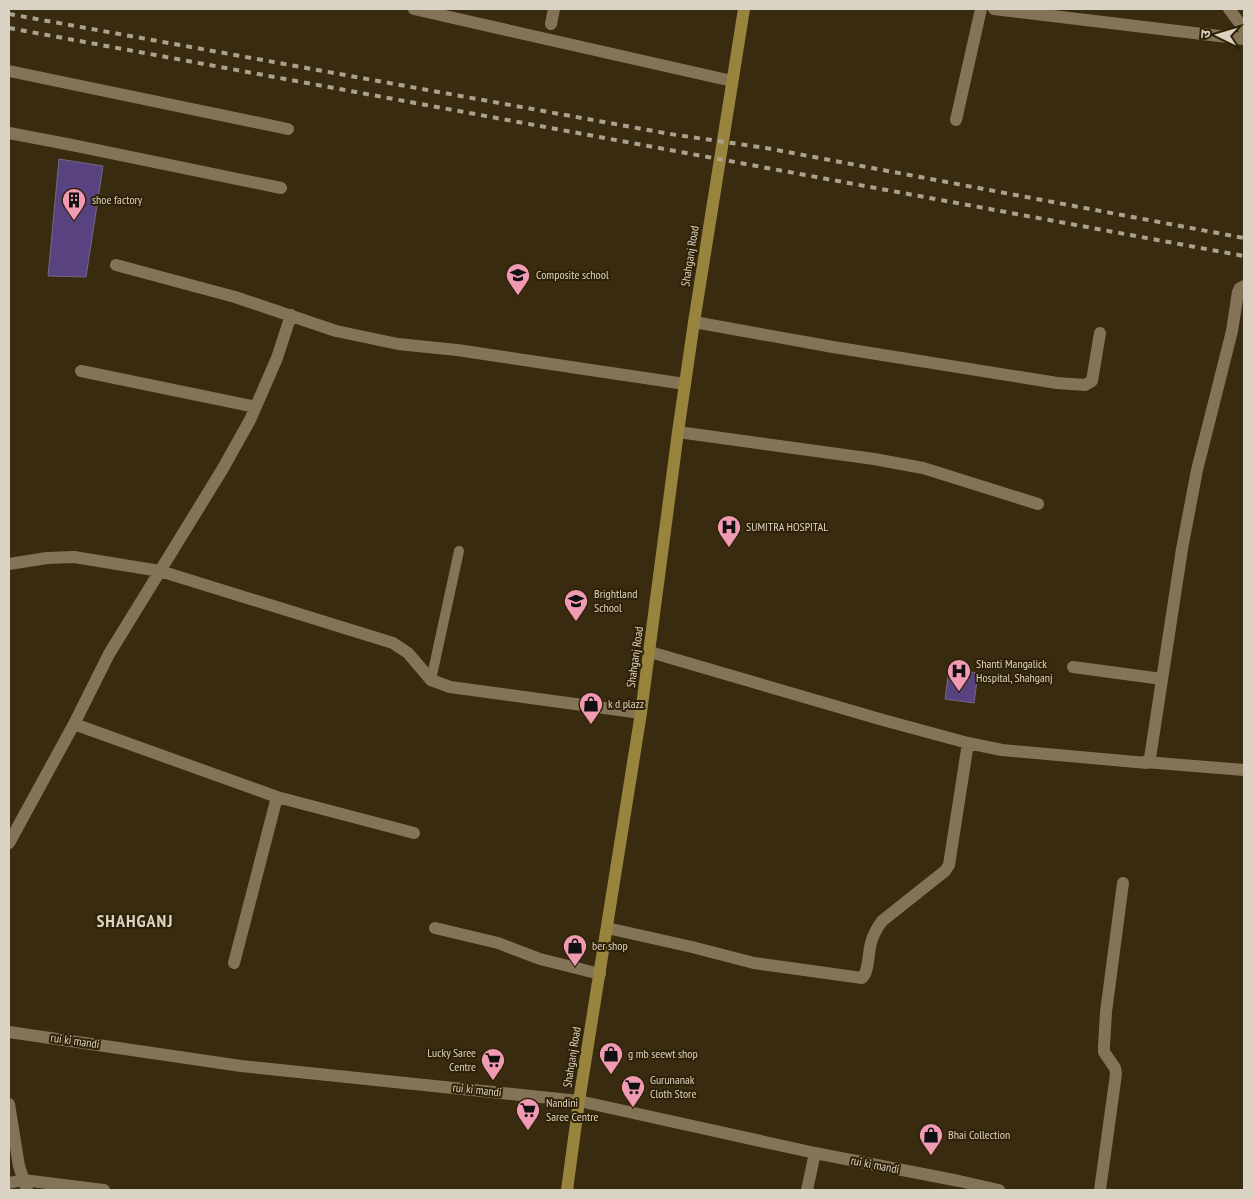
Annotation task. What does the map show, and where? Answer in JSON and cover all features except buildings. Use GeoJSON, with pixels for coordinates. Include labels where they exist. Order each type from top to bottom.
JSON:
{"type":"FeatureCollection","features":[{"type":"Feature","properties":{"kind":"main road","name":"Shahganj Road"},"geometry":{"type":"LineString","coordinates":[[567,1190],[579,1101],[650,652],[694,322],[744,9]]}},
{"type":"Feature","properties":{"kind":"street"},"geometry":{"type":"LineString","coordinates":[[414,9],[732,81]]}},
{"type":"Feature","properties":{"kind":"street"},"geometry":{"type":"LineString","coordinates":[[551,24],[554,9]]}},
{"type":"Feature","properties":{"kind":"street"},"geometry":{"type":"LineString","coordinates":[[956,120],[981,9]]}},
{"type":"Feature","properties":{"kind":"street"},"geometry":{"type":"LineString","coordinates":[[994,9],[1244,40]]}},
{"type":"Feature","properties":{"kind":"street"},"geometry":{"type":"LineString","coordinates":[[1229,9],[1244,29]]}},
{"type":"Feature","properties":{"kind":"street"},"geometry":{"type":"LineString","coordinates":[[9,71],[288,129]]}},
{"type":"Feature","properties":{"kind":"street"},"geometry":{"type":"LineString","coordinates":[[9,133],[281,188]]}},
{"type":"Feature","properties":{"kind":"street"},"geometry":{"type":"LineString","coordinates":[[116,265],[235,297],[336,331],[398,344],[457,350],[686,384]]}},
{"type":"Feature","properties":{"kind":"street"},"geometry":{"type":"LineString","coordinates":[[1145,762],[1148,762],[1150,758],[1182,549],[1197,470],[1232,331],[1238,292],[1244,286]]}},
{"type":"Feature","properties":{"kind":"street"},"geometry":{"type":"LineString","coordinates":[[9,843],[110,654],[222,470],[250,420],[278,358],[291,315]]}},
{"type":"Feature","properties":{"kind":"street"},"geometry":{"type":"LineString","coordinates":[[694,322],[1037,380],[1085,385],[1092,381],[1100,333]]}},
{"type":"Feature","properties":{"kind":"street"},"geometry":{"type":"LineString","coordinates":[[81,371],[256,407]]}},
{"type":"Feature","properties":{"kind":"street"},"geometry":{"type":"LineString","coordinates":[[678,432],[922,468],[1038,504]]}},
{"type":"Feature","properties":{"kind":"street"},"geometry":{"type":"LineString","coordinates":[[9,564],[47,558],[74,557],[160,571],[394,643],[408,653],[431,680],[450,687],[641,713]]}},
{"type":"Feature","properties":{"kind":"street"},"geometry":{"type":"LineString","coordinates":[[650,652],[874,717],[968,743],[1002,750],[1244,770]]}},
{"type":"Feature","properties":{"kind":"street"},"geometry":{"type":"LineString","coordinates":[[1073,667],[1162,679]]}},
{"type":"Feature","properties":{"kind":"street"},"geometry":{"type":"LineString","coordinates":[[74,724],[277,797],[414,833]]}},
{"type":"Feature","properties":{"kind":"street"},"geometry":{"type":"LineString","coordinates":[[607,928],[754,963],[862,978],[866,974],[871,942],[875,930],[882,921],[945,871],[949,864],[968,743]]}},
{"type":"Feature","properties":{"kind":"street"},"geometry":{"type":"LineString","coordinates":[[234,963],[277,797]]}},
{"type":"Feature","properties":{"kind":"street"},"geometry":{"type":"LineString","coordinates":[[1100,1190],[1116,1074],[1115,1068],[1104,1052],[1106,1012],[1123,883]]}},
{"type":"Feature","properties":{"kind":"street"},"geometry":{"type":"LineString","coordinates":[[436,928],[498,943],[540,959],[600,974]]}},
{"type":"Feature","properties":{"kind":"street","name":"rui ki mandi"},"geometry":{"type":"LineString","coordinates":[[9,1032],[241,1066],[579,1101],[814,1154],[999,1190]]}},
{"type":"Feature","properties":{"kind":"street"},"geometry":{"type":"LineString","coordinates":[[9,1104],[19,1166],[25,1185]]}},
{"type":"Feature","properties":{"kind":"street"},"geometry":{"type":"LineString","coordinates":[[807,1190],[814,1154]]}},
{"type":"Feature","properties":{"kind":"street"},"geometry":{"type":"LineString","coordinates":[[9,1182],[25,1185],[104,1190]]}},
{"type":"Feature","properties":{"kind":"lane"},"geometry":{"type":"LineString","coordinates":[[431,680],[459,551]]}},
{"type":"Feature","properties":{"kind":"railway"},"geometry":{"type":"LineString","coordinates":[[9,14],[670,134],[766,148],[1244,238]]}},
{"type":"Feature","properties":{"kind":"railway"},"geometry":{"type":"LineString","coordinates":[[9,28],[1244,256]]}},
{"type":"Feature","properties":{"kind":"place","name":"shoe factory"},"geometry":{"type":"Point","coordinates":[74,221]}},
{"type":"Feature","properties":{"kind":"place","name":"Composite school"},"geometry":{"type":"Point","coordinates":[518,296]}},
{"type":"Feature","properties":{"kind":"place","name":"SUMITRA HOSPITAL"},"geometry":{"type":"Point","coordinates":[729,548]}},
{"type":"Feature","properties":{"kind":"place","name":"Brightland School"},"geometry":{"type":"Point","coordinates":[576,622]}},
{"type":"Feature","properties":{"kind":"place","name":"Shanti Mangalick Hospital, Shahganj"},"geometry":{"type":"Point","coordinates":[959,692]}},
{"type":"Feature","properties":{"kind":"place","name":"k d plazz"},"geometry":{"type":"Point","coordinates":[591,725]}},
{"type":"Feature","properties":{"kind":"place","name":"ber shop"},"geometry":{"type":"Point","coordinates":[575,967]}},
{"type":"Feature","properties":{"kind":"place","name":"g mb seewt shop"},"geometry":{"type":"Point","coordinates":[611,1075]}},
{"type":"Feature","properties":{"kind":"place","name":"Lucky Saree Centre"},"geometry":{"type":"Point","coordinates":[493,1081]}},
{"type":"Feature","properties":{"kind":"place","name":"Gurunanak Cloth Store"},"geometry":{"type":"Point","coordinates":[633,1108]}},
{"type":"Feature","properties":{"kind":"place","name":"Nandini Saree Centre"},"geometry":{"type":"Point","coordinates":[528,1131]}},
{"type":"Feature","properties":{"kind":"place","name":"Bhai Collection"},"geometry":{"type":"Point","coordinates":[931,1156]}},
{"type":"Feature","properties":{"kind":"district","name":"SHAHGANJ"},"geometry":{"type":"Point","coordinates":[135,921]}}]}
